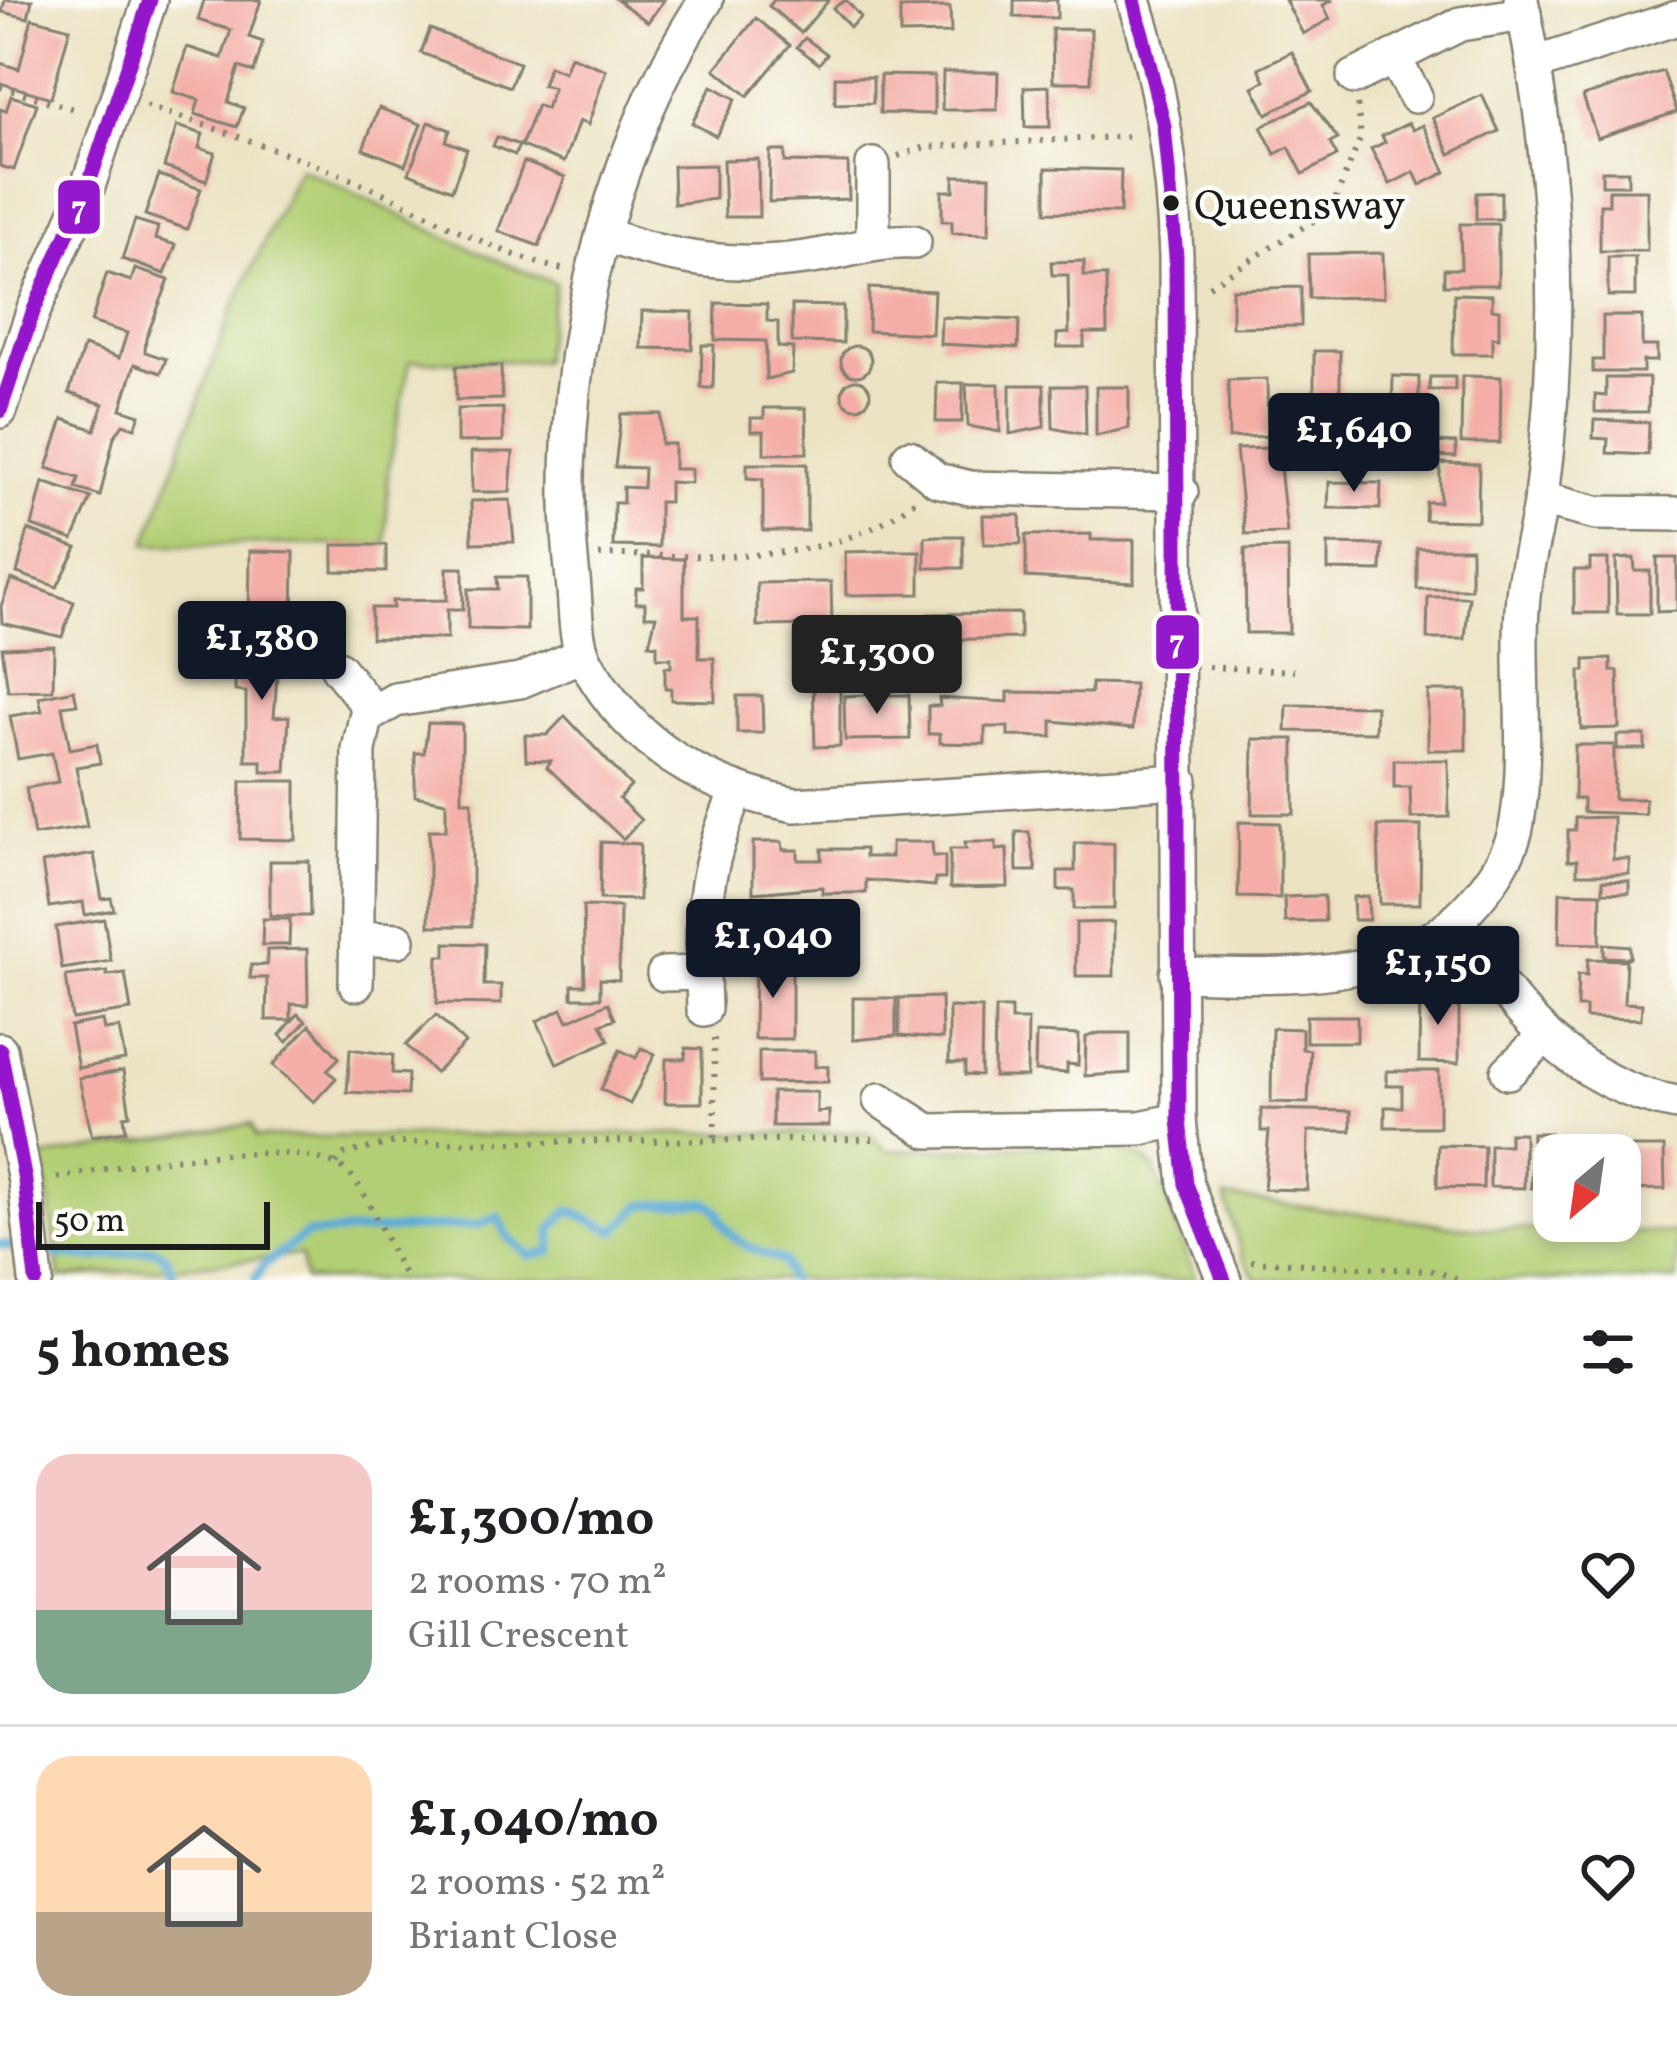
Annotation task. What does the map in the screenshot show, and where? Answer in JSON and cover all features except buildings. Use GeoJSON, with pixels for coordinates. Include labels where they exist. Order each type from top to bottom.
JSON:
{"type":"FeatureCollection","features":[{"type":"Feature","properties":{"kind":"street"},"geometry":{"type":"LineString","coordinates":[[0,411],[33,312],[116,109],[151,0]]}},
{"type":"Feature","properties":{"kind":"street"},"geometry":{"type":"LineString","coordinates":[[706,0],[673,56],[630,154],[592,276],[573,393],[565,513],[582,655],[628,721],[667,754],[736,795],[795,805],[1181,781]]}},
{"type":"Feature","properties":{"kind":"street"},"geometry":{"type":"LineString","coordinates":[[1134,0],[1168,137],[1177,291],[1179,1120],[1186,1184],[1222,1276]]}},
{"type":"Feature","properties":{"kind":"street"},"geometry":{"type":"LineString","coordinates":[[1177,974],[1374,965],[1431,940],[1485,888],[1517,824],[1524,585],[1541,499],[1552,369],[1553,246],[1550,171],[1523,7],[1460,24],[1354,77]]}},
{"type":"Feature","properties":{"kind":"street"},"geometry":{"type":"LineString","coordinates":[[1535,64],[1677,18]]}},
{"type":"Feature","properties":{"kind":"street"},"geometry":{"type":"LineString","coordinates":[[1393,57],[1414,96]]}},
{"type":"Feature","properties":{"kind":"street"},"geometry":{"type":"LineString","coordinates":[[873,164],[873,240]]}},
{"type":"Feature","properties":{"kind":"street"},"geometry":{"type":"LineString","coordinates":[[605,236],[709,264],[809,258],[873,240],[914,242]]}},
{"type":"Feature","properties":{"kind":"street"},"geometry":{"type":"LineString","coordinates":[[909,457],[937,480],[970,488],[1181,492]]}},
{"type":"Feature","properties":{"kind":"street"},"geometry":{"type":"LineString","coordinates":[[1541,499],[1596,513],[1677,514]]}},
{"type":"Feature","properties":{"kind":"street"},"geometry":{"type":"LineString","coordinates":[[356,984],[359,729],[373,711],[395,700],[520,681],[582,655]]}},
{"type":"Feature","properties":{"kind":"street"},"geometry":{"type":"LineString","coordinates":[[338,668],[373,711]]}},
{"type":"Feature","properties":{"kind":"street"},"geometry":{"type":"LineString","coordinates":[[704,1009],[712,848],[736,795]]}},
{"type":"Feature","properties":{"kind":"street"},"geometry":{"type":"LineString","coordinates":[[1457,919],[1544,1036],[1579,1066],[1616,1085],[1677,1103]]}},
{"type":"Feature","properties":{"kind":"street"},"geometry":{"type":"LineString","coordinates":[[357,938],[398,940]]}},
{"type":"Feature","properties":{"kind":"street"},"geometry":{"type":"LineString","coordinates":[[664,974],[703,973]]}},
{"type":"Feature","properties":{"kind":"street"},"geometry":{"type":"LineString","coordinates":[[1508,1072],[1544,1036]]}},
{"type":"Feature","properties":{"kind":"street"},"geometry":{"type":"LineString","coordinates":[[0,1050],[25,1181],[36,1279]]}},
{"type":"Feature","properties":{"kind":"street"},"geometry":{"type":"LineString","coordinates":[[894,1109],[928,1131],[1140,1128],[1179,1120]]}},
{"type":"Feature","properties":{"kind":"path"},"geometry":{"type":"LineString","coordinates":[[1177,291],[1200,291],[1331,210],[1361,137],[1354,77]]}},
{"type":"Feature","properties":{"kind":"path"},"geometry":{"type":"LineString","coordinates":[[0,87],[116,109],[305,158],[427,212],[482,244],[592,276]]}},
{"type":"Feature","properties":{"kind":"path"},"geometry":{"type":"LineString","coordinates":[[873,164],[926,147],[1016,146],[1100,135],[1168,137]]}},
{"type":"Feature","properties":{"kind":"path"},"geometry":{"type":"LineString","coordinates":[[570,555],[776,554],[901,512],[937,480]]}},
{"type":"Feature","properties":{"kind":"path"},"geometry":{"type":"LineString","coordinates":[[1181,667],[1294,671]]}},
{"type":"Feature","properties":{"kind":"path"},"geometry":{"type":"LineString","coordinates":[[704,1009],[714,1021],[715,1142]]}},
{"type":"Feature","properties":{"kind":"path"},"geometry":{"type":"LineString","coordinates":[[336,1164],[344,1154],[391,1143],[877,1142],[894,1109]]}},
{"type":"Feature","properties":{"kind":"path"},"geometry":{"type":"LineString","coordinates":[[25,1181],[232,1153],[336,1164],[350,1174],[386,1248],[408,1280]]}},
{"type":"Feature","properties":{"kind":"path"},"geometry":{"type":"LineString","coordinates":[[1222,1276],[1246,1261],[1433,1271],[1462,1280]]}},
{"type":"Feature","properties":{"kind":"green space"},"geometry":{"type":"Polygon","coordinates":[[[299,168],[491,258],[556,283],[542,361],[410,361],[388,473],[386,545],[146,544],[232,310],[299,168]]]}},
{"type":"Feature","properties":{"kind":"green space"},"geometry":{"type":"Polygon","coordinates":[[[251,1124],[256,1137],[867,1132],[887,1151],[1121,1143],[1122,1153],[1140,1156],[1155,1169],[1196,1280],[304,1280],[301,1255],[60,1278],[43,1157],[251,1124]]]}},
{"type":"Feature","properties":{"kind":"green space"},"geometry":{"type":"Polygon","coordinates":[[[1225,1197],[1473,1228],[1533,1229],[1533,1242],[1641,1242],[1641,1232],[1677,1233],[1677,1280],[1257,1280],[1242,1256],[1225,1197]]]}},
{"type":"Feature","properties":{"kind":"waterway"},"geometry":{"type":"LineString","coordinates":[[255,1280],[262,1267],[306,1234],[478,1225],[498,1216],[508,1238],[530,1256],[552,1251],[552,1228],[569,1210],[615,1231],[642,1205],[706,1202],[718,1210],[734,1237],[783,1261],[790,1280]]}},
{"type":"Feature","properties":{"kind":"waterway"},"geometry":{"type":"LineString","coordinates":[[0,1244],[27,1250]]}},
{"type":"Feature","properties":{"kind":"waterway"},"geometry":{"type":"LineString","coordinates":[[43,1253],[92,1258],[154,1249],[167,1258],[175,1280]]}},
{"type":"Feature","properties":{"kind":"transit line","name":"7"},"geometry":{"type":"LineString","coordinates":[[0,411],[33,312],[87,189],[150,0]]}},
{"type":"Feature","properties":{"kind":"transit line","name":"7"},"geometry":{"type":"LineString","coordinates":[[1134,0],[1164,126],[1176,256],[1179,1120],[1186,1184],[1224,1280]]}},
{"type":"Feature","properties":{"kind":"transit line","name":"7"},"geometry":{"type":"LineString","coordinates":[[0,1050],[25,1181],[36,1280]]}},
{"type":"Feature","properties":{"kind":"place","name":"Queensway"},"geometry":{"type":"Point","coordinates":[1171,203]}}]}
